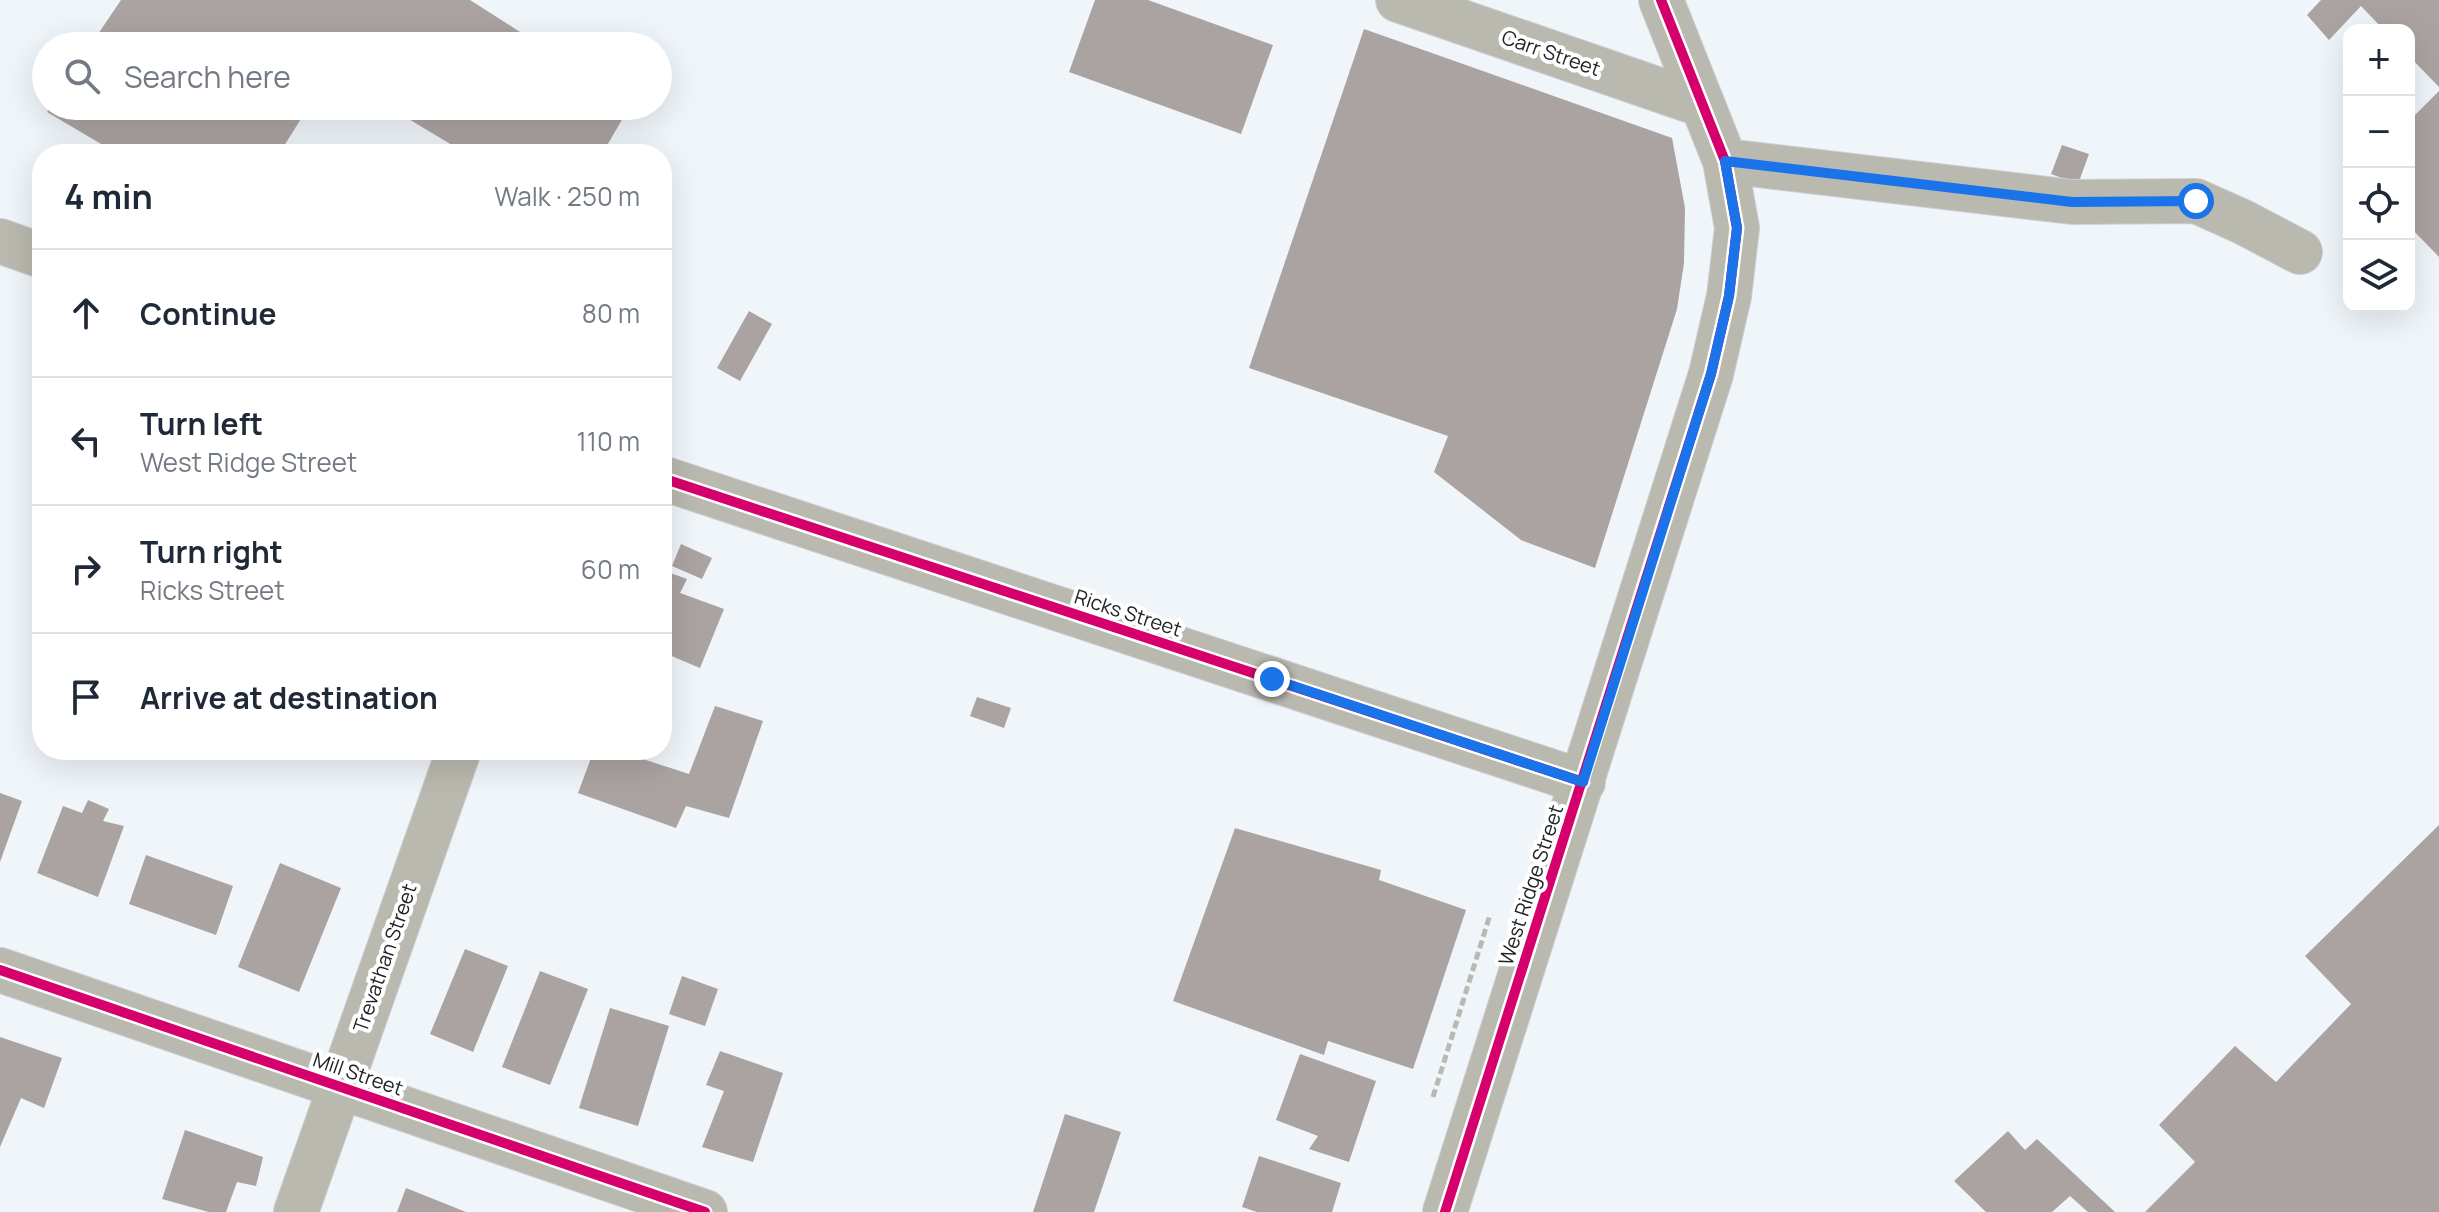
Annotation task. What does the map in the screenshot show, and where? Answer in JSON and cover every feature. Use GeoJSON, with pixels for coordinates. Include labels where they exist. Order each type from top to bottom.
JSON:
{"type":"FeatureCollection","features":[{"type":"Feature","properties":{"kind":"street","name":"Carr Street"},"geometry":{"type":"LineString","coordinates":[[1398,0],[1703,105]]}},
{"type":"Feature","properties":{"kind":"street","name":"West Ridge Street"},"geometry":{"type":"LineString","coordinates":[[1445,1212],[1711,374],[1729,296],[1737,228],[1725,161],[1661,0]]}},
{"type":"Feature","properties":{"kind":"street"},"geometry":{"type":"LineString","coordinates":[[1725,161],[2072,202],[2196,201],[2300,252]]}},
{"type":"Feature","properties":{"kind":"street"},"geometry":{"type":"LineString","coordinates":[[0,241],[32,252]]}},
{"type":"Feature","properties":{"kind":"street","name":"Ricks Street"},"geometry":{"type":"LineString","coordinates":[[672,481],[1583,782]]}},
{"type":"Feature","properties":{"kind":"street","name":"Trevathan Street"},"geometry":{"type":"LineString","coordinates":[[296,1212],[455,760]]}},
{"type":"Feature","properties":{"kind":"street","name":"Mill Street"},"geometry":{"type":"LineString","coordinates":[[0,970],[705,1212]]}},
{"type":"Feature","properties":{"kind":"path"},"geometry":{"type":"LineString","coordinates":[[1433,1097],[1490,915]]}},
{"type":"Feature","properties":{"kind":"building"},"geometry":{"type":"Polygon","coordinates":[[[121,0],[470,0],[520,32],[99,32],[121,0]]]}},
{"type":"Feature","properties":{"kind":"building"},"geometry":{"type":"Polygon","coordinates":[[[1095,0],[1148,0],[1273,45],[1241,134],[1069,72],[1095,0]]]}},
{"type":"Feature","properties":{"kind":"building"},"geometry":{"type":"Polygon","coordinates":[[[2321,0],[2439,0],[2439,87],[2415,62],[2415,24],[2378,24],[2361,6],[2329,40],[2307,15],[2321,0]]]}},
{"type":"Feature","properties":{"kind":"building"},"geometry":{"type":"Polygon","coordinates":[[[1364,29],[1672,138],[1685,208],[1684,263],[1677,309],[1595,568],[1521,540],[1434,472],[1448,436],[1249,368],[1364,29]]]}},
{"type":"Feature","properties":{"kind":"building"},"geometry":{"type":"Polygon","coordinates":[[[2439,91],[2439,257],[2415,232],[2415,115],[2439,91]]]}},
{"type":"Feature","properties":{"kind":"building"},"geometry":{"type":"Polygon","coordinates":[[[61,120],[300,120],[285,144],[101,144],[61,120]]]}},
{"type":"Feature","properties":{"kind":"building"},"geometry":{"type":"Polygon","coordinates":[[[410,120],[622,120],[608,144],[450,144],[410,120]]]}},
{"type":"Feature","properties":{"kind":"building"},"geometry":{"type":"Polygon","coordinates":[[[2062,145],[2089,154],[2078,184],[2051,174],[2062,145]]]}},
{"type":"Feature","properties":{"kind":"building"},"geometry":{"type":"Polygon","coordinates":[[[749,311],[772,324],[740,381],[717,368],[749,311]]]}},
{"type":"Feature","properties":{"kind":"building"},"geometry":{"type":"Polygon","coordinates":[[[681,544],[712,558],[702,579],[672,566],[681,544]]]}},
{"type":"Feature","properties":{"kind":"building"},"geometry":{"type":"Polygon","coordinates":[[[672,574],[687,579],[680,593],[724,609],[700,668],[672,656],[672,574]]]}},
{"type":"Feature","properties":{"kind":"building"},"geometry":{"type":"Polygon","coordinates":[[[977,697],[1011,708],[1004,728],[970,716],[977,697]]]}},
{"type":"Feature","properties":{"kind":"building"},"geometry":{"type":"Polygon","coordinates":[[[715,706],[763,721],[729,818],[686,806],[676,828],[578,793],[590,760],[646,760],[689,774],[715,706]]]}},
{"type":"Feature","properties":{"kind":"building"},"geometry":{"type":"Polygon","coordinates":[[[0,793],[22,801],[0,862],[0,793]]]}},
{"type":"Feature","properties":{"kind":"building"},"geometry":{"type":"Polygon","coordinates":[[[88,800],[109,809],[103,821],[124,826],[98,897],[37,873],[63,806],[82,813],[88,800]]]}},
{"type":"Feature","properties":{"kind":"building"},"geometry":{"type":"Polygon","coordinates":[[[2439,825],[2439,1212],[2145,1212],[2195,1162],[2159,1125],[2235,1046],[2276,1082],[2351,1004],[2305,956],[2439,825]]]}},
{"type":"Feature","properties":{"kind":"building"},"geometry":{"type":"Polygon","coordinates":[[[1235,828],[1381,870],[1379,880],[1466,910],[1413,1069],[1328,1041],[1324,1055],[1173,1001],[1235,828]]]}},
{"type":"Feature","properties":{"kind":"building"},"geometry":{"type":"Polygon","coordinates":[[[146,855],[233,886],[216,935],[129,904],[146,855]]]}},
{"type":"Feature","properties":{"kind":"building"},"geometry":{"type":"Polygon","coordinates":[[[280,863],[341,888],[299,992],[238,967],[280,863]]]}},
{"type":"Feature","properties":{"kind":"building"},"geometry":{"type":"Polygon","coordinates":[[[465,949],[508,966],[473,1052],[430,1034],[465,949]]]}},
{"type":"Feature","properties":{"kind":"building"},"geometry":{"type":"Polygon","coordinates":[[[540,971],[588,989],[550,1085],[502,1067],[540,971]]]}},
{"type":"Feature","properties":{"kind":"building"},"geometry":{"type":"Polygon","coordinates":[[[682,976],[718,989],[705,1026],[669,1014],[682,976]]]}},
{"type":"Feature","properties":{"kind":"building"},"geometry":{"type":"Polygon","coordinates":[[[610,1008],[669,1026],[638,1126],[579,1108],[610,1008]]]}},
{"type":"Feature","properties":{"kind":"building"},"geometry":{"type":"Polygon","coordinates":[[[0,1037],[62,1058],[44,1108],[21,1098],[0,1147],[0,1037]]]}},
{"type":"Feature","properties":{"kind":"building"},"geometry":{"type":"Polygon","coordinates":[[[720,1051],[783,1073],[753,1162],[702,1147],[724,1091],[706,1085],[720,1051]]]}},
{"type":"Feature","properties":{"kind":"building"},"geometry":{"type":"Polygon","coordinates":[[[1300,1054],[1376,1081],[1349,1162],[1309,1149],[1318,1136],[1276,1120],[1300,1054]]]}},
{"type":"Feature","properties":{"kind":"building"},"geometry":{"type":"Polygon","coordinates":[[[1065,1114],[1121,1132],[1094,1212],[1033,1212],[1065,1114]]]}},
{"type":"Feature","properties":{"kind":"building"},"geometry":{"type":"Polygon","coordinates":[[[185,1130],[263,1157],[256,1186],[237,1182],[226,1212],[209,1212],[162,1199],[185,1130]]]}},
{"type":"Feature","properties":{"kind":"building"},"geometry":{"type":"Polygon","coordinates":[[[2008,1131],[2025,1150],[2037,1139],[2115,1212],[2088,1212],[2070,1196],[2052,1212],[1986,1212],[1954,1181],[2008,1131]]]}},
{"type":"Feature","properties":{"kind":"building"},"geometry":{"type":"Polygon","coordinates":[[[1259,1156],[1341,1183],[1332,1212],[1257,1212],[1242,1207],[1259,1156]]]}},
{"type":"Feature","properties":{"kind":"building"},"geometry":{"type":"Polygon","coordinates":[[[406,1188],[466,1212],[397,1212],[406,1188]]]}},
{"type":"Feature","properties":{"kind":"cycle path"},"geometry":{"type":"LineString","coordinates":[[1445,1212],[1711,374],[1729,296],[1737,228],[1725,161],[1661,0]]}},
{"type":"Feature","properties":{"kind":"cycle path"},"geometry":{"type":"LineString","coordinates":[[672,481],[1583,782]]}},
{"type":"Feature","properties":{"kind":"cycle path"},"geometry":{"type":"LineString","coordinates":[[0,970],[705,1212]]}},
{"type":"Feature","properties":{"kind":"route"},"geometry":{"type":"LineString","coordinates":[[1272,679],[1583,782],[1711,374],[1729,296],[1737,228],[1725,161],[2072,202],[2196,201]]}}]}
